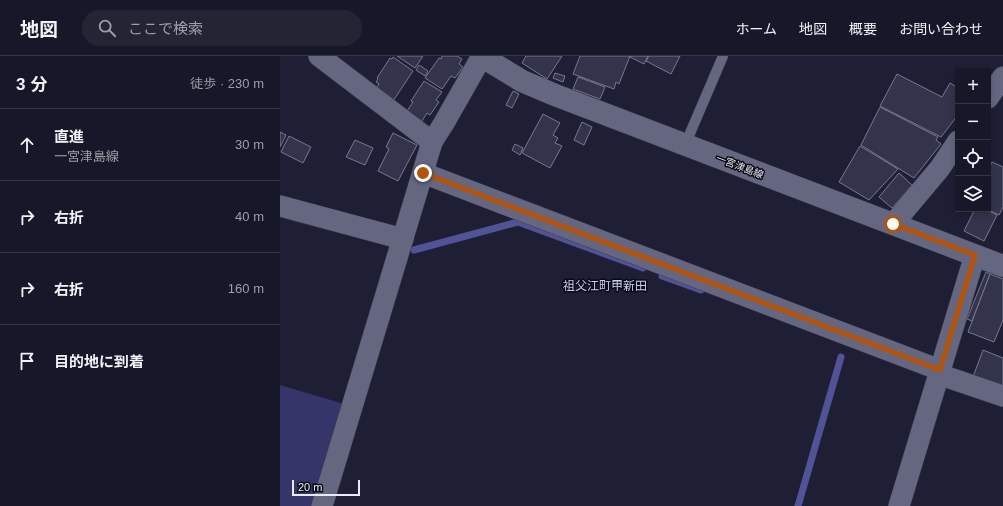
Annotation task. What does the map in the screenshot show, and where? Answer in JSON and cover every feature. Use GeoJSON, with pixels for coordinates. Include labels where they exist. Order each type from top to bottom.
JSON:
{"type":"FeatureCollection","features":[{"type":"Feature","properties":{"kind":"main road","name":"一宮津島線"},"geometry":{"type":"LineString","coordinates":[[482,56],[522,81],[548,92],[1003,266]]}},
{"type":"Feature","properties":{"kind":"street"},"geometry":{"type":"LineString","coordinates":[[319,56],[432,142]]}},
{"type":"Feature","properties":{"kind":"street"},"geometry":{"type":"LineString","coordinates":[[322,506],[432,142],[482,56]]}},
{"type":"Feature","properties":{"kind":"street"},"geometry":{"type":"LineString","coordinates":[[893,224],[940,168],[955,146]]}},
{"type":"Feature","properties":{"kind":"street"},"geometry":{"type":"LineString","coordinates":[[423,173],[1003,396]]}},
{"type":"Feature","properties":{"kind":"street"},"geometry":{"type":"LineString","coordinates":[[280,206],[403,239]]}},
{"type":"Feature","properties":{"kind":"street"},"geometry":{"type":"LineString","coordinates":[[899,506],[975,255]]}},
{"type":"Feature","properties":{"kind":"lane"},"geometry":{"type":"LineString","coordinates":[[684,144],[723,56]]}},
{"type":"Feature","properties":{"kind":"shaded area"},"geometry":{"type":"Polygon","coordinates":[[[280,385],[344,404],[313,506],[280,506],[280,385]]]}},
{"type":"Feature","properties":{"kind":"building"},"geometry":{"type":"Polygon","coordinates":[[[397,56],[423,56],[415,68],[397,56]]]}},
{"type":"Feature","properties":{"kind":"building"},"geometry":{"type":"Polygon","coordinates":[[[442,56],[457,56],[462,59],[459,64],[463,67],[455,78],[451,76],[442,89],[425,78],[442,56]]]}},
{"type":"Feature","properties":{"kind":"building"},"geometry":{"type":"Polygon","coordinates":[[[526,56],[562,56],[547,79],[522,63],[526,56]]]}},
{"type":"Feature","properties":{"kind":"building"},"geometry":{"type":"Polygon","coordinates":[[[580,56],[630,56],[619,84],[616,82],[614,89],[573,74],[580,56]]]}},
{"type":"Feature","properties":{"kind":"building"},"geometry":{"type":"Polygon","coordinates":[[[648,56],[644,64],[630,57],[648,56]]]}},
{"type":"Feature","properties":{"kind":"building"},"geometry":{"type":"Polygon","coordinates":[[[649,56],[680,56],[671,74],[646,61],[649,56]]]}},
{"type":"Feature","properties":{"kind":"building"},"geometry":{"type":"Polygon","coordinates":[[[393,57],[413,71],[393,101],[376,89],[379,84],[376,82],[390,58],[392,59],[393,57]]]}},
{"type":"Feature","properties":{"kind":"building"},"geometry":{"type":"Polygon","coordinates":[[[419,65],[428,71],[425,76],[416,70],[419,65]]]}},
{"type":"Feature","properties":{"kind":"building"},"geometry":{"type":"Polygon","coordinates":[[[555,73],[565,76],[563,82],[553,78],[555,73]]]}},
{"type":"Feature","properties":{"kind":"building"},"geometry":{"type":"Polygon","coordinates":[[[897,74],[942,97],[950,83],[955,86],[955,119],[941,137],[880,106],[897,74]]]}},
{"type":"Feature","properties":{"kind":"building"},"geometry":{"type":"Polygon","coordinates":[[[578,77],[605,87],[600,99],[573,89],[578,77]]]}},
{"type":"Feature","properties":{"kind":"building"},"geometry":{"type":"Polygon","coordinates":[[[424,81],[442,92],[436,100],[439,102],[430,115],[427,113],[422,121],[407,111],[413,102],[411,101],[424,81]]]}},
{"type":"Feature","properties":{"kind":"building"},"geometry":{"type":"Polygon","coordinates":[[[513,91],[519,94],[512,108],[506,105],[513,91]]]}},
{"type":"Feature","properties":{"kind":"building"},"geometry":{"type":"Polygon","coordinates":[[[880,107],[938,137],[936,140],[941,144],[914,178],[861,145],[880,107]]]}},
{"type":"Feature","properties":{"kind":"building"},"geometry":{"type":"Polygon","coordinates":[[[543,114],[560,123],[553,135],[558,138],[555,143],[562,146],[550,168],[522,153],[543,114]]]}},
{"type":"Feature","properties":{"kind":"building"},"geometry":{"type":"Polygon","coordinates":[[[582,122],[592,127],[584,145],[574,140],[582,122]]]}},
{"type":"Feature","properties":{"kind":"building"},"geometry":{"type":"Polygon","coordinates":[[[280,132],[286,135],[280,147],[280,132]]]}},
{"type":"Feature","properties":{"kind":"building"},"geometry":{"type":"Polygon","coordinates":[[[393,133],[417,145],[398,181],[378,171],[389,149],[386,147],[393,133]]]}},
{"type":"Feature","properties":{"kind":"building"},"geometry":{"type":"Polygon","coordinates":[[[289,136],[311,147],[303,163],[281,152],[289,136]]]}},
{"type":"Feature","properties":{"kind":"building"},"geometry":{"type":"Polygon","coordinates":[[[355,140],[373,148],[365,165],[346,157],[355,140]]]}},
{"type":"Feature","properties":{"kind":"building"},"geometry":{"type":"Polygon","coordinates":[[[515,144],[523,148],[520,155],[512,150],[515,144]]]}},
{"type":"Feature","properties":{"kind":"building"},"geometry":{"type":"Polygon","coordinates":[[[860,146],[898,169],[869,200],[839,182],[860,146]]]}},
{"type":"Feature","properties":{"kind":"building"},"geometry":{"type":"Polygon","coordinates":[[[992,162],[1003,167],[1003,207],[999,215],[991,211],[992,162]]]}},
{"type":"Feature","properties":{"kind":"building"},"geometry":{"type":"Polygon","coordinates":[[[899,173],[912,185],[892,208],[879,197],[899,173]]]}},
{"type":"Feature","properties":{"kind":"building"},"geometry":{"type":"Polygon","coordinates":[[[974,212],[991,212],[997,215],[984,241],[964,231],[974,212]]]}},
{"type":"Feature","properties":{"kind":"building"},"geometry":{"type":"Polygon","coordinates":[[[986,272],[990,274],[972,321],[967,319],[986,272]]]}},
{"type":"Feature","properties":{"kind":"building"},"geometry":{"type":"Polygon","coordinates":[[[990,274],[1003,279],[1003,320],[994,342],[968,332],[990,274]]]}},
{"type":"Feature","properties":{"kind":"building"},"geometry":{"type":"Polygon","coordinates":[[[983,350],[1003,358],[1003,388],[973,377],[983,350]]]}},
{"type":"Feature","properties":{"kind":"waterway"},"geometry":{"type":"LineString","coordinates":[[414,250],[518,222],[643,268]]}},
{"type":"Feature","properties":{"kind":"waterway"},"geometry":{"type":"LineString","coordinates":[[662,276],[701,290]]}},
{"type":"Feature","properties":{"kind":"waterway"},"geometry":{"type":"LineString","coordinates":[[798,506],[841,357]]}},
{"type":"Feature","properties":{"kind":"district","name":"祖父江町甲新田"},"geometry":{"type":"Point","coordinates":[605,286]}},
{"type":"Feature","properties":{"kind":"route"},"geometry":{"type":"LineString","coordinates":[[423,173],[940,370],[975,255],[893,224]]}}]}
